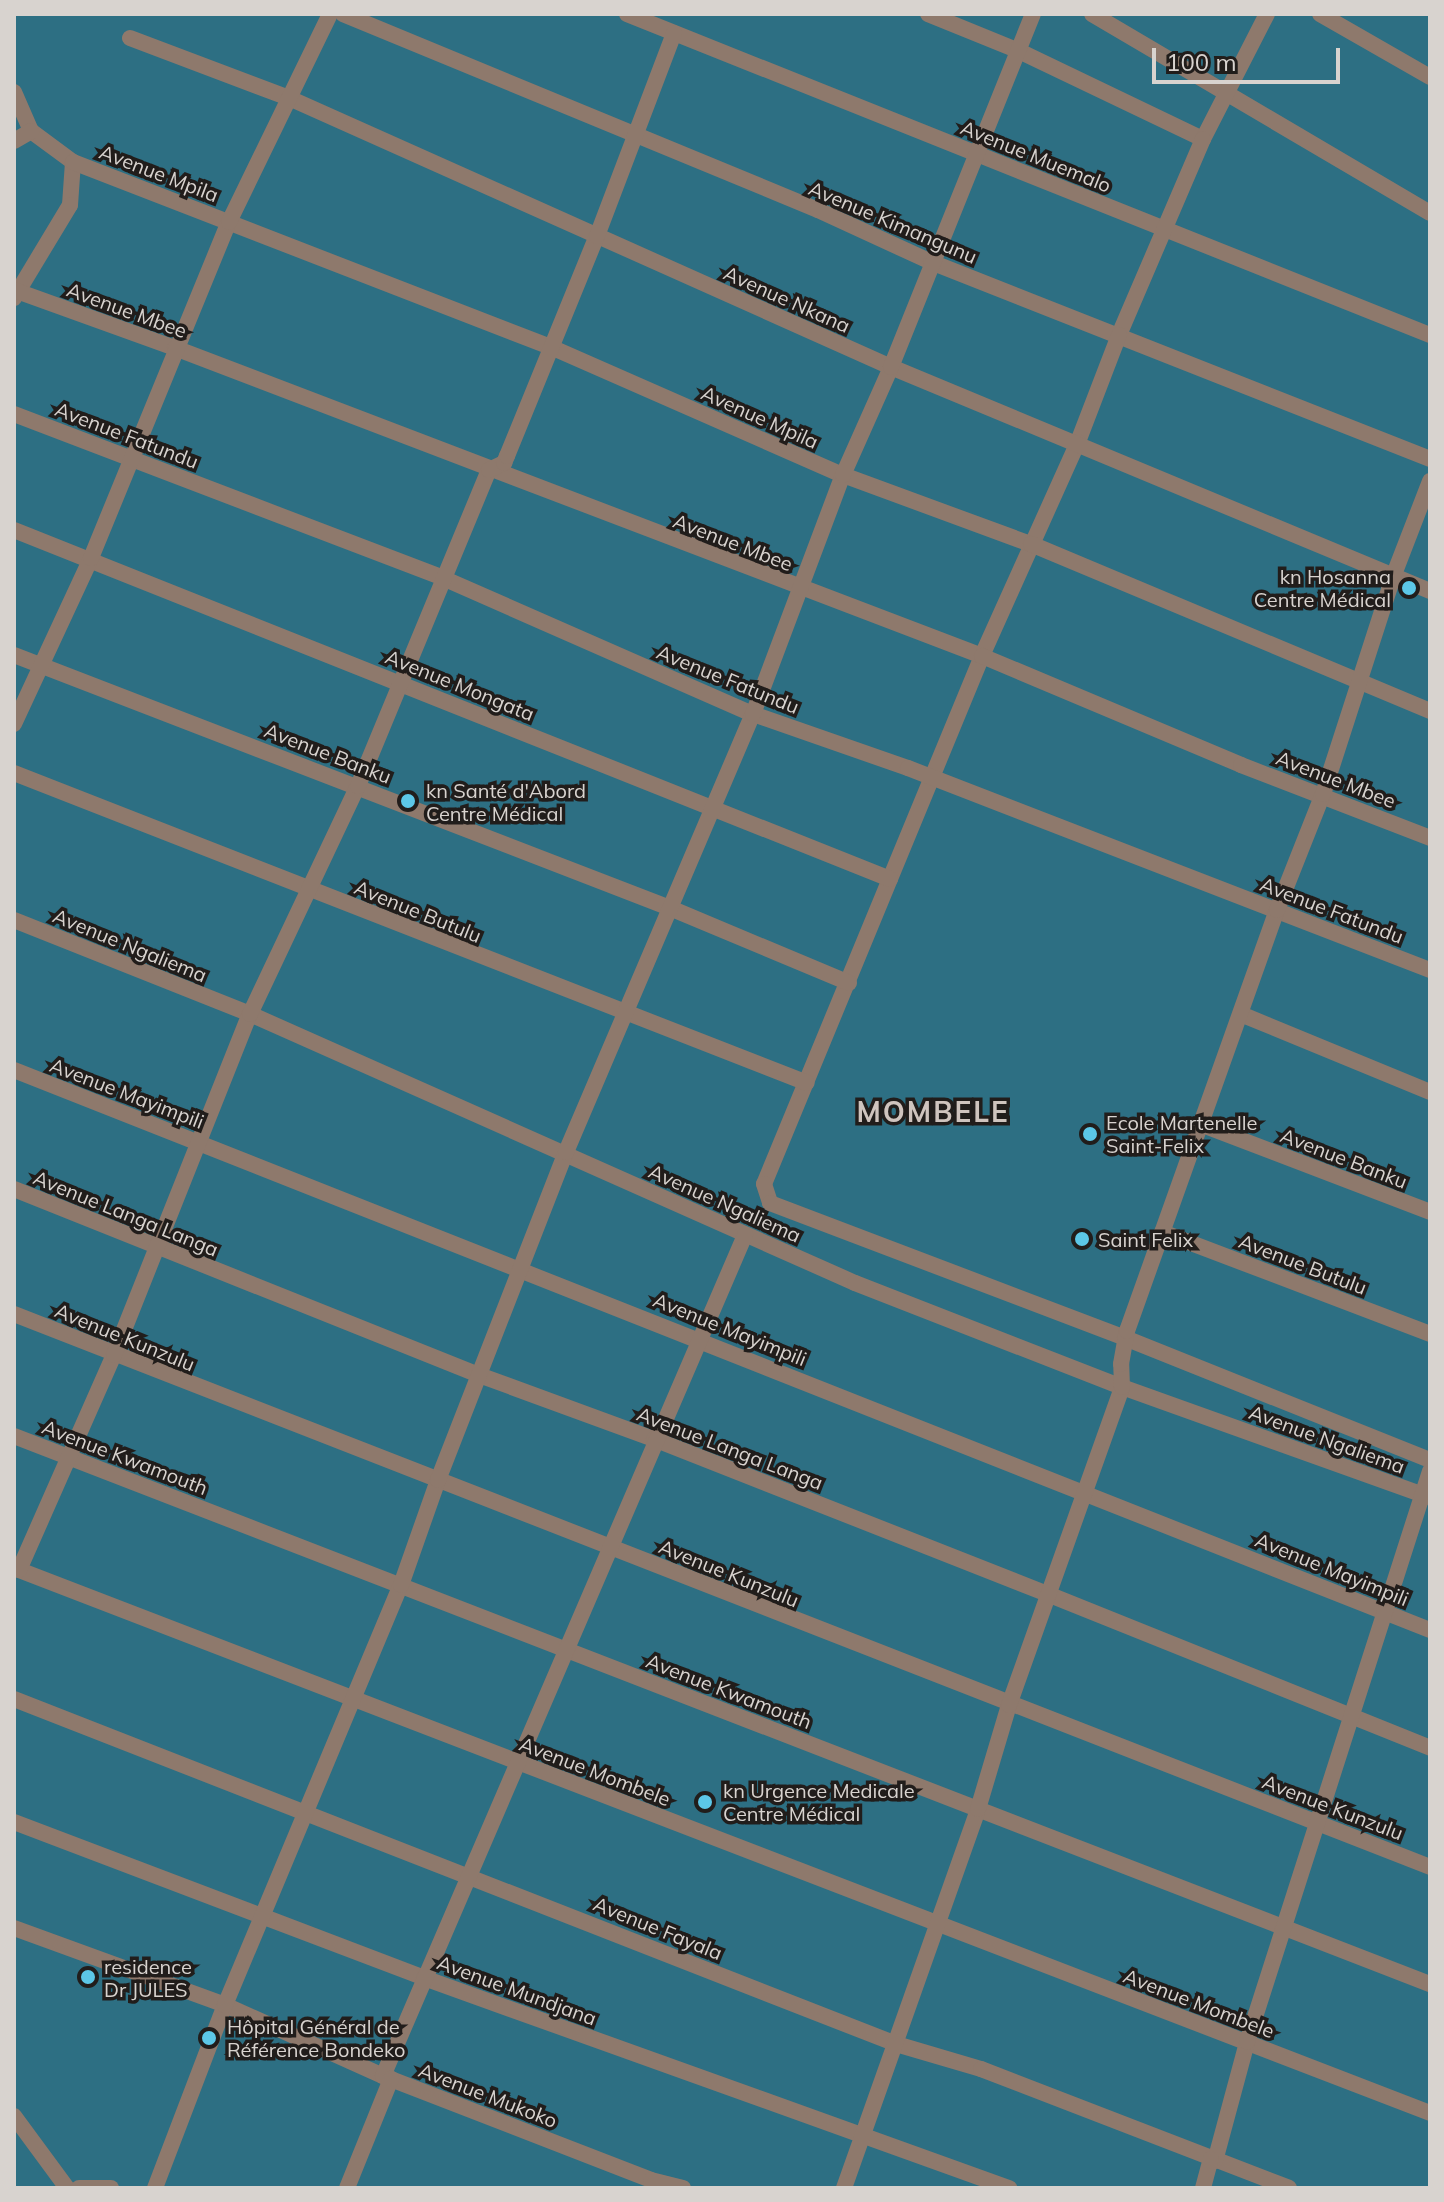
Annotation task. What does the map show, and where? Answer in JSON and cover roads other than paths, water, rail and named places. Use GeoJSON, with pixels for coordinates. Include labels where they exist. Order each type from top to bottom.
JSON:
{"type":"FeatureCollection","features":[{"type":"Feature","properties":{"kind":"street"},"geometry":{"type":"LineString","coordinates":[[14,724],[91,558],[229,222],[330,14]]}},
{"type":"Feature","properties":{"kind":"street","name":"Avenue Kimangunu"},"geometry":{"type":"LineString","coordinates":[[343,14],[818,210],[931,262],[1430,459]]}},
{"type":"Feature","properties":{"kind":"street","name":"Avenue Muemalo"},"geometry":{"type":"LineString","coordinates":[[627,14],[1430,335]]}},
{"type":"Feature","properties":{"kind":"street"},"geometry":{"type":"LineString","coordinates":[[928,14],[1019,51],[1203,139]]}},
{"type":"Feature","properties":{"kind":"street"},"geometry":{"type":"LineString","coordinates":[[155,2188],[304,1810],[401,1585],[438,1480],[523,1269],[566,1152],[753,714],[843,475],[891,367],[1033,14]]}},
{"type":"Feature","properties":{"kind":"street"},"geometry":{"type":"LineString","coordinates":[[1092,14],[1430,213]]}},
{"type":"Feature","properties":{"kind":"street"},"geometry":{"type":"LineString","coordinates":[[1267,14],[1203,139],[1119,335],[1078,442],[982,656],[764,1184],[770,1203],[1125,1338],[1430,1460]]}},
{"type":"Feature","properties":{"kind":"street"},"geometry":{"type":"LineString","coordinates":[[1320,14],[1430,77]]}},
{"type":"Feature","properties":{"kind":"street"},"geometry":{"type":"LineString","coordinates":[[16,1569],[71,1458],[250,1014],[403,684],[489,470],[504,463],[553,348],[674,33]]}},
{"type":"Feature","properties":{"kind":"street","name":"Avenue Nkana"},"geometry":{"type":"LineString","coordinates":[[130,38],[289,98],[891,367],[1078,442],[1430,591]]}},
{"type":"Feature","properties":{"kind":"street"},"geometry":{"type":"LineString","coordinates":[[14,92],[31,131],[14,141]]}},
{"type":"Feature","properties":{"kind":"street","name":"Avenue Mpila"},"geometry":{"type":"LineString","coordinates":[[31,131],[73,162],[553,348],[843,475],[1031,544],[1430,711]]}},
{"type":"Feature","properties":{"kind":"street"},"geometry":{"type":"LineString","coordinates":[[15,293],[70,205],[73,162]]}},
{"type":"Feature","properties":{"kind":"street","name":"Avenue Mbee"},"geometry":{"type":"LineString","coordinates":[[15,293],[175,348],[799,589],[982,656],[1241,765],[1323,794],[1430,838]]}},
{"type":"Feature","properties":{"kind":"street","name":"Avenue Fatundu"},"geometry":{"type":"LineString","coordinates":[[14,414],[445,579],[753,714],[932,779],[1430,970]]}},
{"type":"Feature","properties":{"kind":"street"},"geometry":{"type":"LineString","coordinates":[[844,2188],[938,1926],[1009,1705],[1122,1387],[1125,1338],[1200,1124],[1243,1015],[1277,910],[1323,794],[1393,577],[1430,481]]}},
{"type":"Feature","properties":{"kind":"street","name":"Avenue Mongata"},"geometry":{"type":"LineString","coordinates":[[14,530],[91,558],[890,879]]}},
{"type":"Feature","properties":{"kind":"street","name":"Avenue Banku"},"geometry":{"type":"LineString","coordinates":[[14,655],[670,908],[849,983]]}},
{"type":"Feature","properties":{"kind":"street","name":"Avenue Butulu"},"geometry":{"type":"LineString","coordinates":[[14,773],[625,1015],[807,1083]]}},
{"type":"Feature","properties":{"kind":"street","name":"Avenue Ngaliema"},"geometry":{"type":"LineString","coordinates":[[14,920],[250,1014],[855,1283],[1122,1387],[1426,1496]]}},
{"type":"Feature","properties":{"kind":"street"},"geometry":{"type":"LineString","coordinates":[[1243,1015],[1430,1092]]}},
{"type":"Feature","properties":{"kind":"street","name":"Avenue Mayimpili"},"geometry":{"type":"LineString","coordinates":[[14,1070],[1430,1630]]}},
{"type":"Feature","properties":{"kind":"street","name":"Avenue Banku"},"geometry":{"type":"LineString","coordinates":[[1200,1124],[1430,1212]]}},
{"type":"Feature","properties":{"kind":"street","name":"Avenue Langa Langa"},"geometry":{"type":"LineString","coordinates":[[14,1189],[479,1375],[654,1439],[1050,1595],[1430,1748]]}},
{"type":"Feature","properties":{"kind":"street","name":"Avenue Butulu"},"geometry":{"type":"LineString","coordinates":[[1162,1232],[1430,1334]]}},
{"type":"Feature","properties":{"kind":"street"},"geometry":{"type":"LineString","coordinates":[[347,2188],[424,1978],[654,1439],[745,1235]]}},
{"type":"Feature","properties":{"kind":"street","name":"Avenue Kunzulu"},"geometry":{"type":"LineString","coordinates":[[14,1314],[1430,1867]]}},
{"type":"Feature","properties":{"kind":"street","name":"Avenue Kwamouth"},"geometry":{"type":"LineString","coordinates":[[14,1436],[978,1809],[1284,1931],[1430,1984]]}},
{"type":"Feature","properties":{"kind":"street"},"geometry":{"type":"LineString","coordinates":[[1203,2188],[1317,1822],[1426,1496],[1430,1471]]}},
{"type":"Feature","properties":{"kind":"street","name":"Avenue Mombele"},"geometry":{"type":"LineString","coordinates":[[16,1569],[1430,2113]]}},
{"type":"Feature","properties":{"kind":"street","name":"Avenue Fayala"},"geometry":{"type":"LineString","coordinates":[[14,1699],[896,2044],[981,2069],[1289,2188]]}},
{"type":"Feature","properties":{"kind":"street","name":"Avenue Mundjana"},"geometry":{"type":"LineString","coordinates":[[14,1822],[424,1978],[862,2138],[1009,2188]]}},
{"type":"Feature","properties":{"kind":"street","name":"Avenue Mukoko"},"geometry":{"type":"LineString","coordinates":[[14,1928],[225,2005],[387,2077],[651,2180],[683,2188]]}},
{"type":"Feature","properties":{"kind":"street"},"geometry":{"type":"LineString","coordinates":[[14,2116],[67,2188]]}},
{"type":"Feature","properties":{"kind":"street"},"geometry":{"type":"LineString","coordinates":[[79,2188],[111,2188]]}},
{"type":"Feature","properties":{"kind":"water"},"geometry":{"type":"Polygon","coordinates":[[[14,14],[1430,14],[1430,2188],[14,2188],[14,14]]]}},
{"type":"Feature","properties":{"kind":"place","name":"kn Hosanna Centre Médical"},"geometry":{"type":"Point","coordinates":[1409,588]}},
{"type":"Feature","properties":{"kind":"place","name":"kn Santé d'Abord Centre Médical"},"geometry":{"type":"Point","coordinates":[408,801]}},
{"type":"Feature","properties":{"kind":"place","name":"Ecole Martenelle Saint-Felix"},"geometry":{"type":"Point","coordinates":[1090,1134]}},
{"type":"Feature","properties":{"kind":"place","name":"Saint Felix"},"geometry":{"type":"Point","coordinates":[1082,1239]}},
{"type":"Feature","properties":{"kind":"place","name":"kn Urgence Medicale Centre Médical"},"geometry":{"type":"Point","coordinates":[705,1802]}},
{"type":"Feature","properties":{"kind":"place","name":"residence Dr JULES"},"geometry":{"type":"Point","coordinates":[88,1977]}},
{"type":"Feature","properties":{"kind":"place","name":"Hôpital Général de Référence Bondeko"},"geometry":{"type":"Point","coordinates":[209,2038]}},
{"type":"Feature","properties":{"kind":"district","name":"MOMBELE"},"geometry":{"type":"Point","coordinates":[933,1112]}}]}
